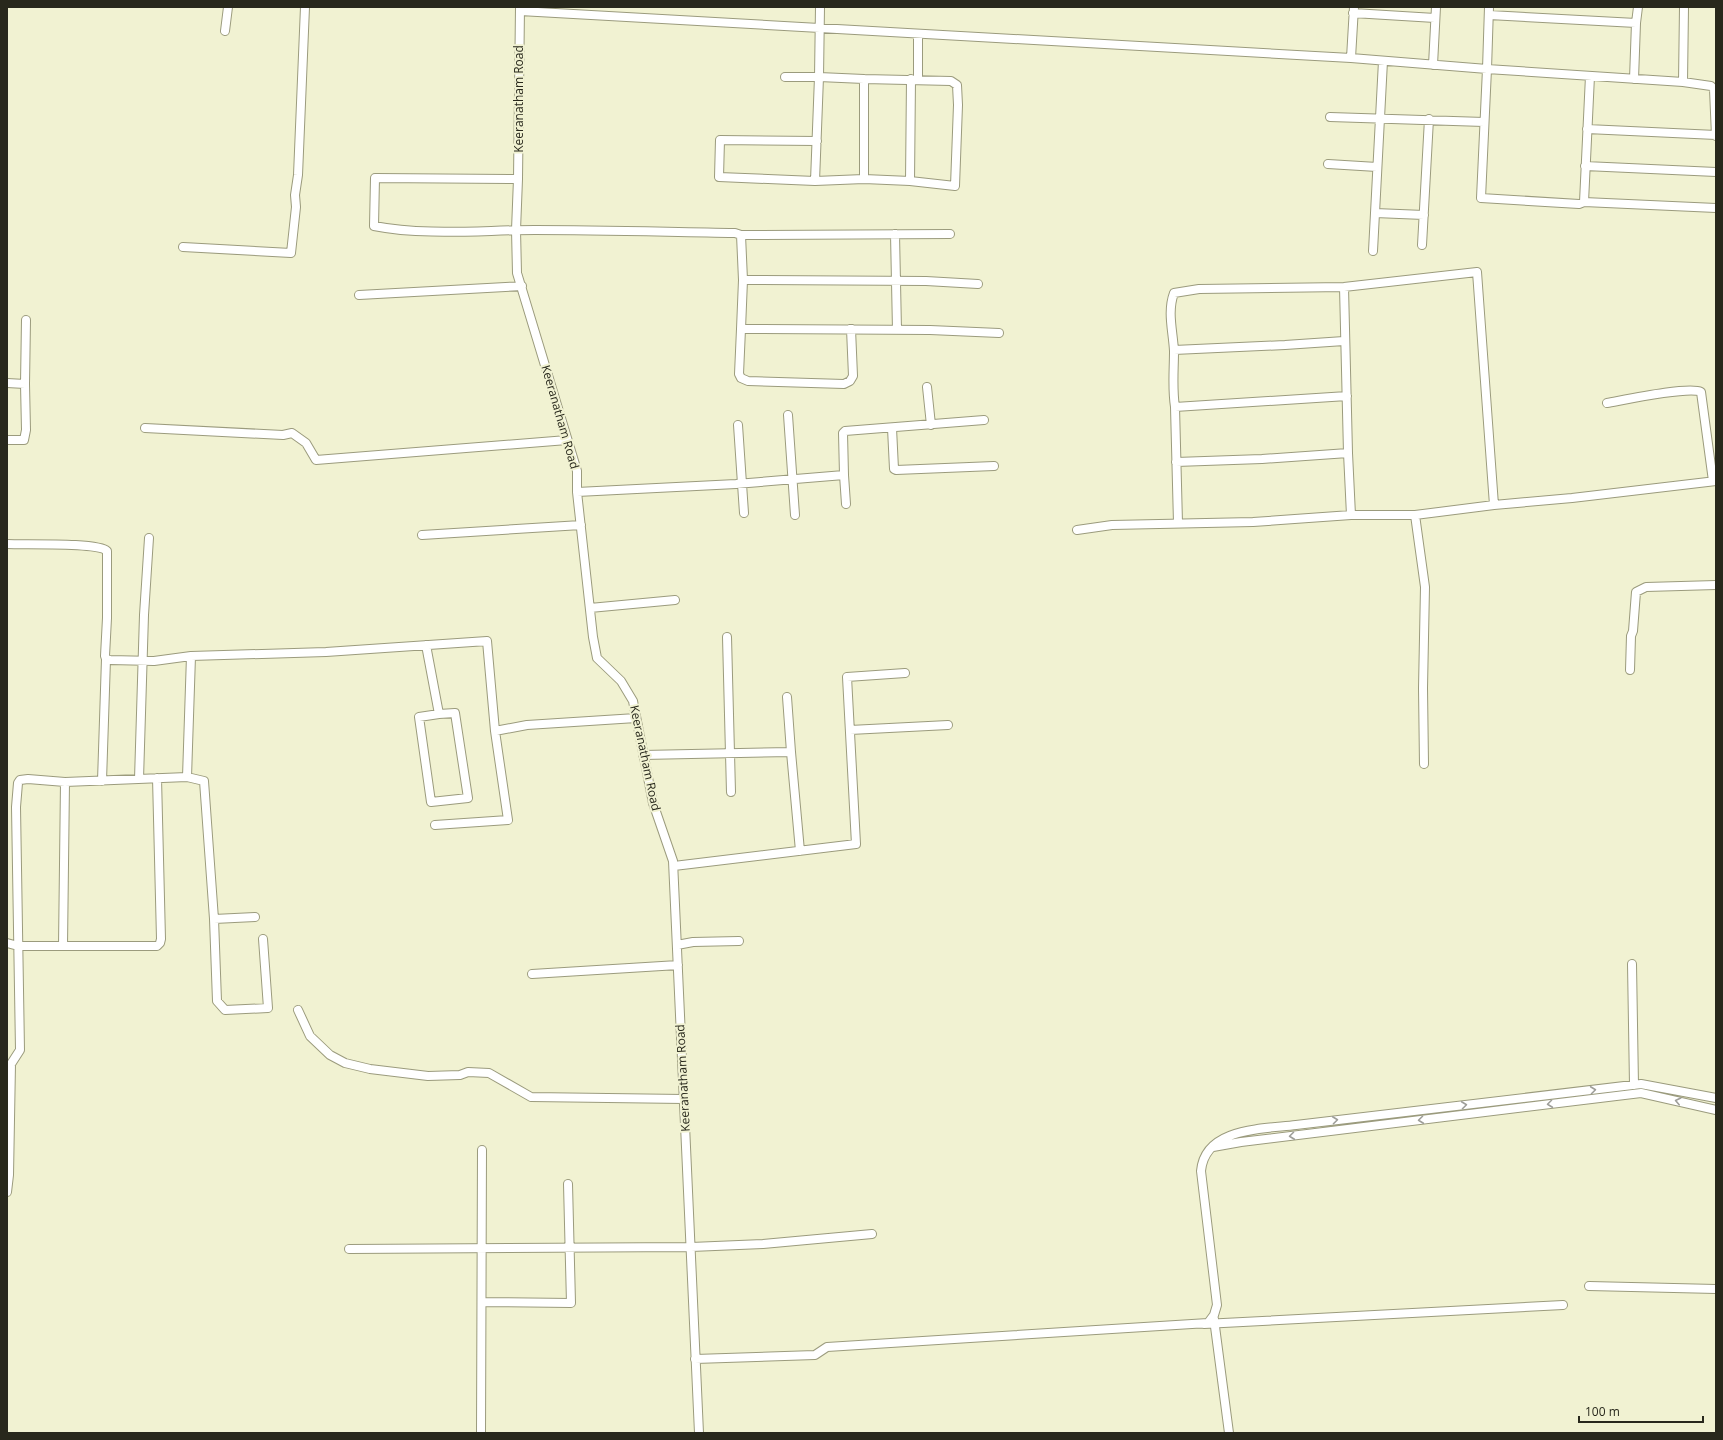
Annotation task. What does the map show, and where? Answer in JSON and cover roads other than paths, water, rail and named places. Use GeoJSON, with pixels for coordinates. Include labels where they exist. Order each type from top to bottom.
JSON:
{"type":"FeatureCollection","features":[{"type":"Feature","properties":{"kind":"street"},"geometry":{"type":"LineString","coordinates":[[225,31],[228,7]]}},
{"type":"Feature","properties":{"kind":"street"},"geometry":{"type":"LineString","coordinates":[[183,247],[291,253],[296,207],[295,195],[298,175],[305,7]]}},
{"type":"Feature","properties":{"kind":"street"},"geometry":{"type":"LineString","coordinates":[[816,181],[820,7]]}},
{"type":"Feature","properties":{"kind":"street"},"geometry":{"type":"LineString","coordinates":[[1433,65],[1436,7]]}},
{"type":"Feature","properties":{"kind":"street"},"geometry":{"type":"LineString","coordinates":[[1634,79],[1638,7]]}},
{"type":"Feature","properties":{"kind":"street"},"geometry":{"type":"LineString","coordinates":[[1683,82],[1684,7]]}},
{"type":"Feature","properties":{"kind":"street"},"geometry":{"type":"LineString","coordinates":[[520,9],[819,29],[1351,58],[1683,82],[1711,86],[1714,90],[1716,136],[1586,129]]}},
{"type":"Feature","properties":{"kind":"street","name":"Keeranatham Road"},"geometry":{"type":"LineString","coordinates":[[520,9],[516,230],[518,273],[577,471],[577,492],[597,658],[621,681],[633,700],[653,803],[674,866],[699,1433]]}},
{"type":"Feature","properties":{"kind":"street"},"geometry":{"type":"LineString","coordinates":[[1351,58],[1353,10],[1435,18]]}},
{"type":"Feature","properties":{"kind":"street"},"geometry":{"type":"LineString","coordinates":[[1636,23],[1489,11],[1481,198],[1579,204],[1584,202],[1716,208]]}},
{"type":"Feature","properties":{"kind":"street"},"geometry":{"type":"LineString","coordinates":[[910,181],[914,79],[918,34]]}},
{"type":"Feature","properties":{"kind":"street"},"geometry":{"type":"LineString","coordinates":[[1372,251],[1383,61]]}},
{"type":"Feature","properties":{"kind":"street"},"geometry":{"type":"LineString","coordinates":[[1584,202],[1586,129],[1590,76]]}},
{"type":"Feature","properties":{"kind":"street"},"geometry":{"type":"LineString","coordinates":[[785,77],[914,79],[950,81],[957,85],[957,173],[955,186],[910,181],[864,179],[816,181],[719,177],[720,140],[817,141]]}},
{"type":"Feature","properties":{"kind":"street"},"geometry":{"type":"LineString","coordinates":[[864,79],[864,179]]}},
{"type":"Feature","properties":{"kind":"street"},"geometry":{"type":"LineString","coordinates":[[1330,117],[1429,119],[1484,122]]}},
{"type":"Feature","properties":{"kind":"street"},"geometry":{"type":"LineString","coordinates":[[1422,245],[1429,119]]}},
{"type":"Feature","properties":{"kind":"street"},"geometry":{"type":"LineString","coordinates":[[1328,164],[1377,167]]}},
{"type":"Feature","properties":{"kind":"street"},"geometry":{"type":"LineString","coordinates":[[1585,166],[1716,172]]}},
{"type":"Feature","properties":{"kind":"street"},"geometry":{"type":"LineString","coordinates":[[518,179],[375,178],[374,226],[389,229],[449,231],[516,230],[735,232],[741,235],[950,234]]}},
{"type":"Feature","properties":{"kind":"street"},"geometry":{"type":"LineString","coordinates":[[1374,213],[1424,215]]}},
{"type":"Feature","properties":{"kind":"street"},"geometry":{"type":"LineString","coordinates":[[895,234],[897,330]]}},
{"type":"Feature","properties":{"kind":"street"},"geometry":{"type":"LineString","coordinates":[[741,235],[743,280],[739,374],[742,378],[748,381],[844,384],[850,381],[853,376],[851,329]]}},
{"type":"Feature","properties":{"kind":"street"},"geometry":{"type":"LineString","coordinates":[[1178,523],[1175,407],[1173,394],[1174,350],[1170,317],[1170,303],[1174,293],[1199,289],[1344,286],[1477,272],[1494,505]]}},
{"type":"Feature","properties":{"kind":"street"},"geometry":{"type":"LineString","coordinates":[[743,280],[895,281],[978,284]]}},
{"type":"Feature","properties":{"kind":"street"},"geometry":{"type":"LineString","coordinates":[[359,295],[522,286]]}},
{"type":"Feature","properties":{"kind":"street"},"geometry":{"type":"LineString","coordinates":[[1344,286],[1344,341],[1351,515]]}},
{"type":"Feature","properties":{"kind":"street"},"geometry":{"type":"LineString","coordinates":[[7,440],[24,440],[26,430],[26,320]]}},
{"type":"Feature","properties":{"kind":"street"},"geometry":{"type":"LineString","coordinates":[[741,329],[851,329],[999,333]]}},
{"type":"Feature","properties":{"kind":"street"},"geometry":{"type":"LineString","coordinates":[[1174,350],[1344,341]]}},
{"type":"Feature","properties":{"kind":"street"},"geometry":{"type":"LineString","coordinates":[[7,383],[25,384]]}},
{"type":"Feature","properties":{"kind":"street"},"geometry":{"type":"LineString","coordinates":[[927,387],[930,425]]}},
{"type":"Feature","properties":{"kind":"street"},"geometry":{"type":"LineString","coordinates":[[1077,530],[1112,525],[1253,522],[1351,515],[1415,515],[1714,481],[1702,392],[1696,390],[1660,394],[1607,403]]}},
{"type":"Feature","properties":{"kind":"street"},"geometry":{"type":"LineString","coordinates":[[1175,407],[1347,396]]}},
{"type":"Feature","properties":{"kind":"street"},"geometry":{"type":"LineString","coordinates":[[788,415],[795,515]]}},
{"type":"Feature","properties":{"kind":"street"},"geometry":{"type":"LineString","coordinates":[[846,504],[843,433],[845,431],[984,420]]}},
{"type":"Feature","properties":{"kind":"street"},"geometry":{"type":"LineString","coordinates":[[738,425],[744,513]]}},
{"type":"Feature","properties":{"kind":"street"},"geometry":{"type":"LineString","coordinates":[[145,428],[283,435],[292,433],[306,443],[316,460],[567,440]]}},
{"type":"Feature","properties":{"kind":"street"},"geometry":{"type":"LineString","coordinates":[[892,428],[894,469],[896,470],[994,466]]}},
{"type":"Feature","properties":{"kind":"street"},"geometry":{"type":"LineString","coordinates":[[1176,462],[1262,459],[1348,453]]}},
{"type":"Feature","properties":{"kind":"street"},"geometry":{"type":"LineString","coordinates":[[577,492],[743,484],[844,475]]}},
{"type":"Feature","properties":{"kind":"street"},"geometry":{"type":"LineString","coordinates":[[1415,515],[1425,587],[1423,688],[1424,764]]}},
{"type":"Feature","properties":{"kind":"street"},"geometry":{"type":"LineString","coordinates":[[422,536],[581,525]]}},
{"type":"Feature","properties":{"kind":"street"},"geometry":{"type":"LineString","coordinates":[[139,779],[144,615],[149,538]]}},
{"type":"Feature","properties":{"kind":"street"},"geometry":{"type":"LineString","coordinates":[[7,544],[87,546],[104,548],[107,551],[107,618],[102,781]]}},
{"type":"Feature","properties":{"kind":"street"},"geometry":{"type":"LineString","coordinates":[[1630,670],[1631,636],[1633,630],[1636,592],[1646,587],[1716,585]]}},
{"type":"Feature","properties":{"kind":"street"},"geometry":{"type":"LineString","coordinates":[[590,608],[674,600]]}},
{"type":"Feature","properties":{"kind":"street"},"geometry":{"type":"LineString","coordinates":[[727,637],[731,792]]}},
{"type":"Feature","properties":{"kind":"street"},"geometry":{"type":"LineString","coordinates":[[106,659],[154,661],[191,656],[326,652],[488,641],[495,731],[508,820],[434,825]]}},
{"type":"Feature","properties":{"kind":"street"},"geometry":{"type":"LineString","coordinates":[[426,645],[439,714]]}},
{"type":"Feature","properties":{"kind":"street"},"geometry":{"type":"LineString","coordinates":[[187,776],[191,656]]}},
{"type":"Feature","properties":{"kind":"street"},"geometry":{"type":"LineString","coordinates":[[674,866],[856,844],[848,677],[905,673]]}},
{"type":"Feature","properties":{"kind":"street"},"geometry":{"type":"LineString","coordinates":[[787,698],[800,851]]}},
{"type":"Feature","properties":{"kind":"street"},"geometry":{"type":"LineString","coordinates":[[456,713],[468,798],[431,802],[419,717],[439,714],[456,713]]}},
{"type":"Feature","properties":{"kind":"street"},"geometry":{"type":"LineString","coordinates":[[495,731],[527,725],[636,718]]}},
{"type":"Feature","properties":{"kind":"street"},"geometry":{"type":"LineString","coordinates":[[850,730],[948,725]]}},
{"type":"Feature","properties":{"kind":"street"},"geometry":{"type":"LineString","coordinates":[[643,754],[791,752]]}},
{"type":"Feature","properties":{"kind":"street"},"geometry":{"type":"LineString","coordinates":[[7,1192],[9,1175],[9,1064],[20,1050],[16,807],[18,783],[20,780],[28,779],[64,782],[187,776],[204,781],[214,919],[217,1001],[225,1010],[268,1008],[263,939]]}},
{"type":"Feature","properties":{"kind":"street"},"geometry":{"type":"LineString","coordinates":[[7,943],[18,946],[157,946],[160,943],[158,778]]}},
{"type":"Feature","properties":{"kind":"street"},"geometry":{"type":"LineString","coordinates":[[62,946],[64,782]]}},
{"type":"Feature","properties":{"kind":"street"},"geometry":{"type":"LineString","coordinates":[[214,919],[255,917]]}},
{"type":"Feature","properties":{"kind":"street"},"geometry":{"type":"LineString","coordinates":[[677,945],[693,942],[739,941]]}},
{"type":"Feature","properties":{"kind":"street"},"geometry":{"type":"LineString","coordinates":[[1632,964],[1634,1085]]}},
{"type":"Feature","properties":{"kind":"street"},"geometry":{"type":"LineString","coordinates":[[532,974],[678,965]]}},
{"type":"Feature","properties":{"kind":"street"},"geometry":{"type":"LineString","coordinates":[[298,1010],[310,1036],[330,1055],[345,1063],[370,1069],[428,1076],[460,1075],[468,1072],[489,1073],[531,1097],[684,1099]]}},
{"type":"Feature","properties":{"kind":"street"},"geometry":{"type":"LineString","coordinates":[[1202,1324],[1208,1323],[1214,1315],[1217,1305],[1201,1171],[1202,1162],[1213,1147],[1227,1136],[1239,1132],[1634,1085],[1659,1086],[1716,1098]]}},
{"type":"Feature","properties":{"kind":"street"},"geometry":{"type":"LineString","coordinates":[[1213,1147],[1241,1142],[1641,1093],[1716,1110]]}},
{"type":"Feature","properties":{"kind":"street"},"geometry":{"type":"LineString","coordinates":[[481,1433],[483,1247],[482,1150]]}},
{"type":"Feature","properties":{"kind":"street"},"geometry":{"type":"LineString","coordinates":[[482,1302],[571,1303],[568,1184]]}},
{"type":"Feature","properties":{"kind":"street"},"geometry":{"type":"LineString","coordinates":[[349,1249],[483,1247],[691,1247],[763,1244],[872,1234]]}},
{"type":"Feature","properties":{"kind":"street"},"geometry":{"type":"LineString","coordinates":[[1589,1286],[1716,1289]]}},
{"type":"Feature","properties":{"kind":"street"},"geometry":{"type":"LineString","coordinates":[[695,1359],[814,1355],[827,1347],[1202,1324],[1563,1305]]}},
{"type":"Feature","properties":{"kind":"street"},"geometry":{"type":"LineString","coordinates":[[1214,1315],[1229,1433]]}}]}
